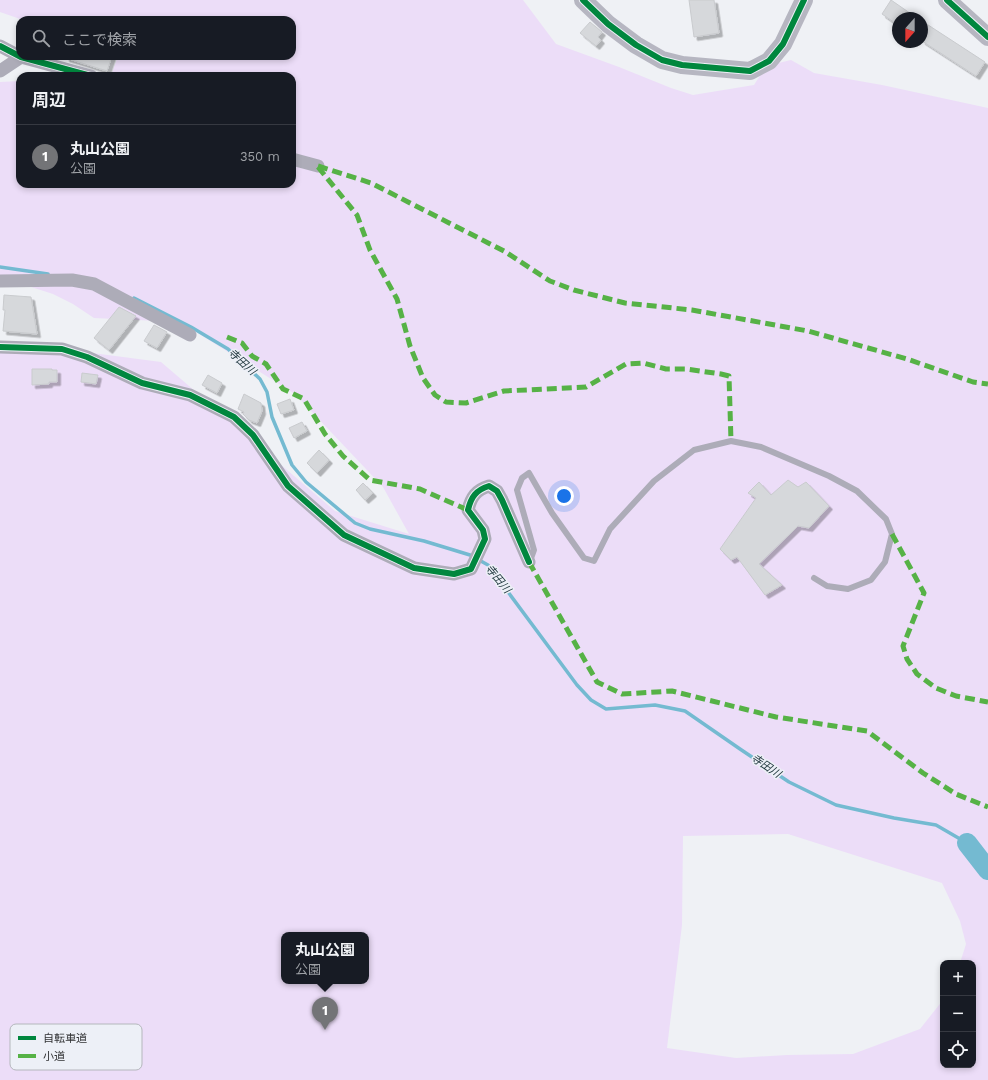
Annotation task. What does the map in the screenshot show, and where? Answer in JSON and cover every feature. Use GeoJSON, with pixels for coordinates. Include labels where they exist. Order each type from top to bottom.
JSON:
{"type":"FeatureCollection","features":[{"type":"Feature","properties":{"kind":"street"},"geometry":{"type":"LineString","coordinates":[[583,0],[608,24],[636,45],[662,60],[682,65],[750,71],[769,62],[782,44],[804,0]]}},
{"type":"Feature","properties":{"kind":"street"},"geometry":{"type":"LineString","coordinates":[[947,0],[988,38]]}},
{"type":"Feature","properties":{"kind":"street"},"geometry":{"type":"LineString","coordinates":[[0,46],[16,54]]}},
{"type":"Feature","properties":{"kind":"street"},"geometry":{"type":"LineString","coordinates":[[0,71],[16,60]]}},
{"type":"Feature","properties":{"kind":"street"},"geometry":{"type":"LineString","coordinates":[[32,60],[76,72]]}},
{"type":"Feature","properties":{"kind":"street"},"geometry":{"type":"LineString","coordinates":[[296,160],[318,166]]}},
{"type":"Feature","properties":{"kind":"street"},"geometry":{"type":"LineString","coordinates":[[0,281],[72,280],[94,284],[190,335]]}},
{"type":"Feature","properties":{"kind":"street"},"geometry":{"type":"LineString","coordinates":[[0,347],[62,349],[88,356],[142,383],[190,395],[234,417],[253,435],[288,486],[344,535],[414,568],[454,574],[471,569],[485,539],[484,530],[468,510],[470,501],[474,495],[481,489],[489,486],[497,491],[502,500],[529,562]]}},
{"type":"Feature","properties":{"kind":"lane"},"geometry":{"type":"LineString","coordinates":[[529,562],[534,550],[517,490],[522,478],[529,473],[552,513],[584,558],[594,561],[610,529],[654,480],[694,450],[731,441],[761,447],[829,476],[857,491],[886,519],[892,534],[886,562],[871,580],[848,589],[827,586],[814,578]]}},
{"type":"Feature","properties":{"kind":"shaded area"},"geometry":{"type":"Polygon","coordinates":[[[0,0],[523,0],[556,44],[693,95],[754,85],[766,66],[791,60],[814,73],[882,85],[988,108],[988,1080],[0,1080],[0,347],[62,349],[161,362],[335,511],[409,534],[383,487],[295,394],[180,322],[94,318],[73,304],[53,294],[0,277],[0,82],[16,81],[16,188],[296,188],[296,72],[112,72],[117,60],[296,60],[296,16],[16,16],[16,18],[0,12],[0,0]],[[788,834],[683,836],[682,925],[667,1048],[736,1058],[787,1055],[853,1054],[920,1029],[940,1004],[940,1068],[976,1068],[976,960],[961,960],[966,944],[960,921],[942,883],[788,834]]]}},
{"type":"Feature","properties":{"kind":"building"},"geometry":{"type":"Polygon","coordinates":[[[689,0],[714,0],[719,33],[694,37],[689,0]]]}},
{"type":"Feature","properties":{"kind":"building"},"geometry":{"type":"Polygon","coordinates":[[[891,0],[908,12],[892,12],[892,21],[882,14],[891,0]]]}},
{"type":"Feature","properties":{"kind":"building"},"geometry":{"type":"Polygon","coordinates":[[[590,22],[602,32],[598,37],[601,40],[596,46],[580,33],[590,22]]]}},
{"type":"Feature","properties":{"kind":"building"},"geometry":{"type":"Polygon","coordinates":[[[928,25],[985,62],[976,76],[928,45],[928,25]]]}},
{"type":"Feature","properties":{"kind":"building"},"geometry":{"type":"Polygon","coordinates":[[[72,60],[111,60],[107,71],[72,60]]]}},
{"type":"Feature","properties":{"kind":"building"},"geometry":{"type":"Polygon","coordinates":[[[4,295],[31,297],[37,334],[3,331],[5,310],[3,310],[4,295]]]}},
{"type":"Feature","properties":{"kind":"building"},"geometry":{"type":"Polygon","coordinates":[[[119,307],[136,316],[109,350],[94,338],[119,307]]]}},
{"type":"Feature","properties":{"kind":"building"},"geometry":{"type":"Polygon","coordinates":[[[154,325],[167,332],[157,348],[144,341],[154,325]]]}},
{"type":"Feature","properties":{"kind":"building"},"geometry":{"type":"Polygon","coordinates":[[[32,369],[57,370],[57,382],[32,385],[32,369]]]}},
{"type":"Feature","properties":{"kind":"building"},"geometry":{"type":"Polygon","coordinates":[[[82,373],[98,375],[96,384],[81,382],[82,373]]]}},
{"type":"Feature","properties":{"kind":"building"},"geometry":{"type":"Polygon","coordinates":[[[208,375],[222,383],[217,393],[202,385],[208,375]]]}},
{"type":"Feature","properties":{"kind":"building"},"geometry":{"type":"Polygon","coordinates":[[[244,394],[261,403],[262,411],[257,423],[249,420],[243,414],[244,412],[238,409],[244,394]]]}},
{"type":"Feature","properties":{"kind":"building"},"geometry":{"type":"Polygon","coordinates":[[[290,399],[294,410],[281,414],[277,404],[290,399]]]}},
{"type":"Feature","properties":{"kind":"building"},"geometry":{"type":"Polygon","coordinates":[[[302,422],[307,431],[294,438],[289,428],[302,422]]]}},
{"type":"Feature","properties":{"kind":"building"},"geometry":{"type":"Polygon","coordinates":[[[319,450],[329,460],[317,473],[307,463],[319,450]]]}},
{"type":"Feature","properties":{"kind":"building"},"geometry":{"type":"Polygon","coordinates":[[[788,480],[798,487],[806,482],[829,506],[809,528],[798,526],[759,564],[782,585],[765,595],[737,557],[731,560],[720,549],[756,498],[748,493],[759,482],[771,495],[788,480]]]}},
{"type":"Feature","properties":{"kind":"building"},"geometry":{"type":"Polygon","coordinates":[[[363,483],[373,493],[365,500],[356,490],[363,483]]]}},
{"type":"Feature","properties":{"kind":"waterway","name":"寺田川"},"geometry":{"type":"LineString","coordinates":[[0,267],[48,274]]}},
{"type":"Feature","properties":{"kind":"waterway","name":"寺田川"},"geometry":{"type":"LineString","coordinates":[[134,298],[191,327],[228,349],[260,379],[267,392],[272,417],[292,465],[306,482],[355,523],[370,529],[424,541],[470,555],[488,565],[577,685],[591,700],[606,709],[655,705],[685,711],[789,782],[836,805],[894,818],[936,825],[967,843]]}},
{"type":"Feature","properties":{"kind":"waterway","name":"寺田川"},"geometry":{"type":"LineString","coordinates":[[967,843],[988,870]]}},
{"type":"Feature","properties":{"kind":"marked path"},"geometry":{"type":"LineString","coordinates":[[318,166],[371,183],[504,251],[550,281],[574,290],[625,303],[692,310],[808,331],[907,359],[973,382],[988,384]]}},
{"type":"Feature","properties":{"kind":"marked path"},"geometry":{"type":"LineString","coordinates":[[318,167],[357,215],[370,250],[397,299],[410,346],[423,378],[435,395],[446,402],[466,403],[504,391],[586,387],[626,364],[643,363],[666,369],[686,369],[721,374],[729,376],[731,441]]}},
{"type":"Feature","properties":{"kind":"marked path"},"geometry":{"type":"LineString","coordinates":[[227,337],[242,343],[252,356],[266,364],[283,389],[304,399],[325,434],[343,456],[370,480],[420,489],[468,510]]}},
{"type":"Feature","properties":{"kind":"marked path"},"geometry":{"type":"LineString","coordinates":[[892,534],[924,593],[903,646],[907,659],[917,674],[936,688],[956,696],[988,702]]}},
{"type":"Feature","properties":{"kind":"marked path"},"geometry":{"type":"LineString","coordinates":[[529,562],[597,682],[622,694],[672,691],[776,717],[867,731],[923,773],[956,794],[988,807]]}},
{"type":"Feature","properties":{"kind":"cycle path"},"geometry":{"type":"LineString","coordinates":[[583,0],[608,24],[636,45],[662,60],[682,65],[750,71],[769,61],[783,44],[804,0]]}},
{"type":"Feature","properties":{"kind":"cycle path"},"geometry":{"type":"LineString","coordinates":[[947,0],[988,37]]}},
{"type":"Feature","properties":{"kind":"cycle path"},"geometry":{"type":"LineString","coordinates":[[0,46],[16,54]]}},
{"type":"Feature","properties":{"kind":"cycle path"},"geometry":{"type":"LineString","coordinates":[[32,60],[76,72]]}},
{"type":"Feature","properties":{"kind":"cycle path"},"geometry":{"type":"LineString","coordinates":[[0,347],[62,349],[87,357],[142,383],[190,395],[234,417],[253,435],[288,486],[344,535],[414,568],[454,574],[471,569],[485,539],[483,530],[468,510],[471,501],[477,492],[489,486],[497,491],[502,500],[529,562]]}},
{"type":"Feature","properties":{"kind":"place","name":"丸山公園"},"geometry":{"type":"Point","coordinates":[325,1030]}}]}
